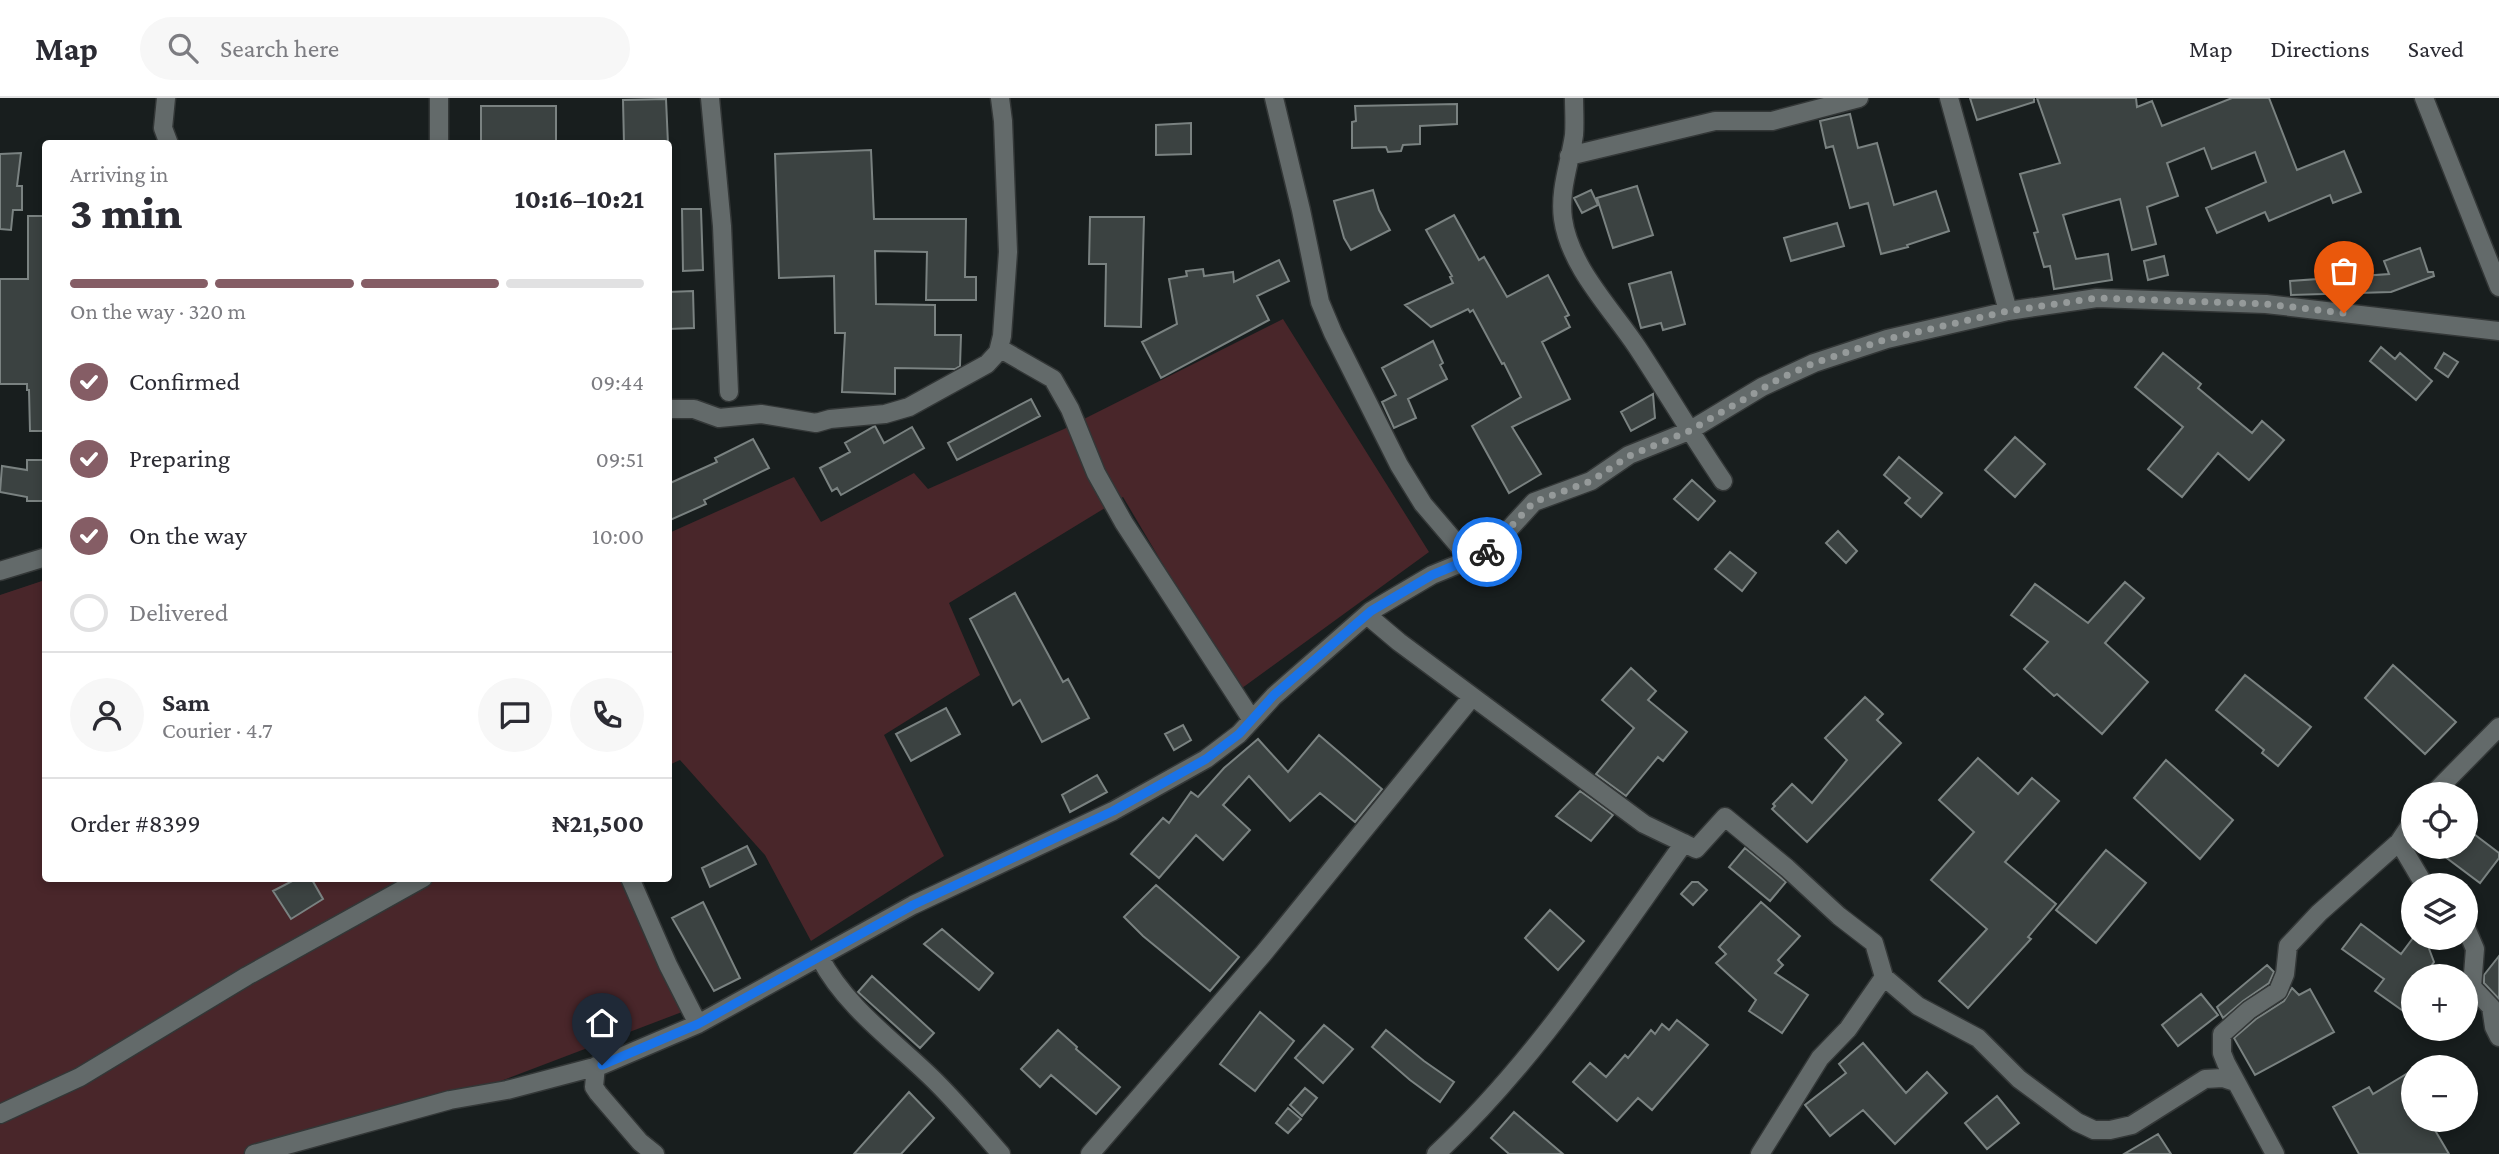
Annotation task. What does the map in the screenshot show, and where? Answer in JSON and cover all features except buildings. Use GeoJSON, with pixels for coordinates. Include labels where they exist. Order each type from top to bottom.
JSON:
{"type":"FeatureCollection","features":[{"type":"Feature","properties":{"kind":"street"},"geometry":{"type":"LineString","coordinates":[[166,98],[163,128],[168,140]]}},
{"type":"Feature","properties":{"kind":"street"},"geometry":{"type":"LineString","coordinates":[[439,98],[439,138]]}},
{"type":"Feature","properties":{"kind":"street"},"geometry":{"type":"LineString","coordinates":[[710,98],[722,226],[729,392]]}},
{"type":"Feature","properties":{"kind":"street"},"geometry":{"type":"LineString","coordinates":[[672,409],[695,409],[719,418],[761,414],[816,423],[830,419],[885,414],[909,407],[987,364],[998,352],[1002,336],[1008,252],[1000,98]]}},
{"type":"Feature","properties":{"kind":"street"},"geometry":{"type":"LineString","coordinates":[[1274,98],[1320,302],[1333,333],[1399,465],[1423,504],[1469,559]]}},
{"type":"Feature","properties":{"kind":"street"},"geometry":{"type":"LineString","coordinates":[[1574,98],[1574,134],[1562,192],[1563,220],[1573,251],[1723,481]]}},
{"type":"Feature","properties":{"kind":"street"},"geometry":{"type":"LineString","coordinates":[[1569,156],[1715,121],[1772,121],[1859,98]]}},
{"type":"Feature","properties":{"kind":"street"},"geometry":{"type":"LineString","coordinates":[[1950,98],[2008,311]]}},
{"type":"Feature","properties":{"kind":"street"},"geometry":{"type":"LineString","coordinates":[[2424,98],[2499,287]]}},
{"type":"Feature","properties":{"kind":"street"},"geometry":{"type":"LineString","coordinates":[[254,1154],[310,1146],[450,1100],[508,1090],[602,1065],[698,1024],[913,905],[1113,811],[1206,759],[1239,734],[1274,695],[1367,615],[1432,575],[1488,552],[1534,502],[1591,481],[1629,456],[1689,431],[1762,387],[1814,363],[1887,339],[2008,311],[2097,298],[2266,304],[2499,331]]}},
{"type":"Feature","properties":{"kind":"street"},"geometry":{"type":"LineString","coordinates":[[999,348],[1052,379],[1070,409],[1096,472],[1124,523],[1252,720]]}},
{"type":"Feature","properties":{"kind":"street"},"geometry":{"type":"LineString","coordinates":[[703,412],[729,392]]}},
{"type":"Feature","properties":{"kind":"street"},"geometry":{"type":"LineString","coordinates":[[729,392],[761,414]]}},
{"type":"Feature","properties":{"kind":"street"},"geometry":{"type":"LineString","coordinates":[[0,571],[42,558]]}},
{"type":"Feature","properties":{"kind":"street"},"geometry":{"type":"LineString","coordinates":[[1367,615],[1399,642],[1644,824],[1696,849],[1725,817],[1874,943],[1884,977],[1918,1006],[1978,1038],[2019,1079],[2065,1115],[2094,1130],[2110,1130],[2132,1125],[2205,1079],[2213,1077],[2235,1082]]}},
{"type":"Feature","properties":{"kind":"street"},"geometry":{"type":"LineString","coordinates":[[1090,1154],[1263,954],[1472,697]]}},
{"type":"Feature","properties":{"kind":"street"},"geometry":{"type":"LineString","coordinates":[[2445,782],[2499,727]]}},
{"type":"Feature","properties":{"kind":"street"},"geometry":{"type":"LineString","coordinates":[[2275,1154],[2226,1063],[2222,1053],[2221,1034],[2249,1010],[2278,991],[2285,974],[2288,946],[2401,839]]}},
{"type":"Feature","properties":{"kind":"street"},"geometry":{"type":"LineString","coordinates":[[2399,842],[2417,873]]}},
{"type":"Feature","properties":{"kind":"street"},"geometry":{"type":"LineString","coordinates":[[1436,1154],[1493,1095],[1577,995],[1591,970],[1684,843]]}},
{"type":"Feature","properties":{"kind":"street"},"geometry":{"type":"LineString","coordinates":[[0,1114],[80,1077],[247,976],[416,882]]}},
{"type":"Feature","properties":{"kind":"street"},"geometry":{"type":"LineString","coordinates":[[632,882],[668,965],[698,1024]]}},
{"type":"Feature","properties":{"kind":"street"},"geometry":{"type":"LineString","coordinates":[[2475,950],[2472,987],[2491,1007],[2494,1027],[2499,1037]]}},
{"type":"Feature","properties":{"kind":"street"},"geometry":{"type":"LineString","coordinates":[[820,958],[829,975],[875,1028],[937,1083],[1001,1154]]}},
{"type":"Feature","properties":{"kind":"street"},"geometry":{"type":"LineString","coordinates":[[1760,1154],[1820,1058],[1848,1029],[1884,977]]}},
{"type":"Feature","properties":{"kind":"street"},"geometry":{"type":"LineString","coordinates":[[2213,1077],[2226,1063]]}},
{"type":"Feature","properties":{"kind":"street"},"geometry":{"type":"LineString","coordinates":[[596,1066],[594,1087],[597,1093],[640,1142],[655,1154]]}},
{"type":"Feature","properties":{"kind":"shaded area"},"geometry":{"type":"Polygon","coordinates":[[[1283,319],[1429,552],[1238,691],[1123,497],[949,603],[980,675],[884,735],[944,856],[811,941],[765,855],[680,760],[672,764],[672,532],[794,477],[821,522],[914,473],[928,489],[1064,429],[1283,319]]]}},
{"type":"Feature","properties":{"kind":"shaded area"},"geometry":{"type":"Polygon","coordinates":[[[42,581],[42,882],[622,882],[682,1012],[430,1108],[257,1154],[0,1154],[0,595],[42,581]]]}},
{"type":"Feature","properties":{"kind":"way so far"},"geometry":{"type":"LineString","coordinates":[[1487,552],[1534,502],[1591,481],[1629,456],[1689,431],[1779,379],[1814,363],[1887,339],[2008,311],[2097,298],[2266,304],[2344,313]]}},
{"type":"Feature","properties":{"kind":"route"},"geometry":{"type":"LineString","coordinates":[[602,1065],[698,1024],[913,905],[1113,811],[1206,759],[1239,734],[1274,695],[1371,611],[1432,575],[1487,552]]}}]}
